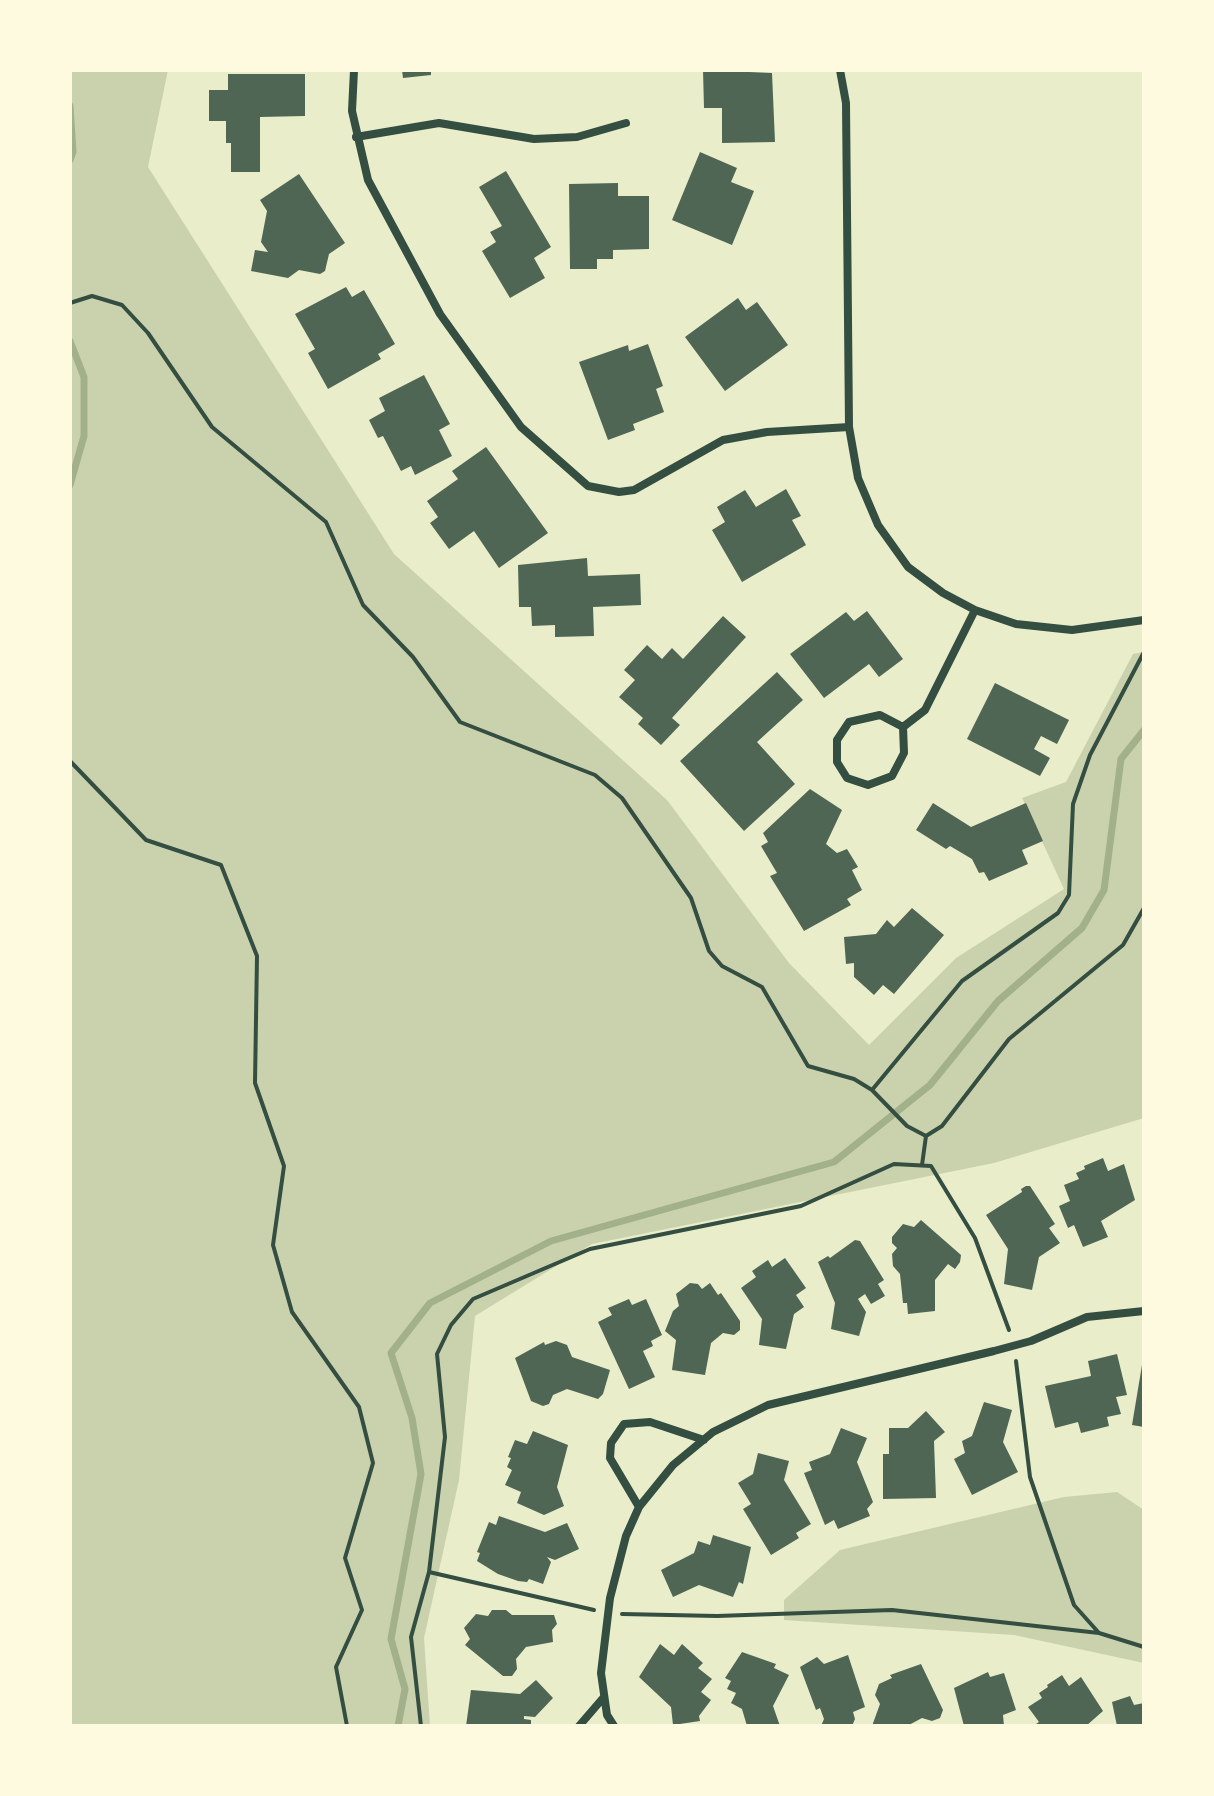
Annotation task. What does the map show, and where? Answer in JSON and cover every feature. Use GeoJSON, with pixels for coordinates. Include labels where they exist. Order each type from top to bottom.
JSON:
{"type":"FeatureCollection","features":[{"type":"Feature","properties":{"kind":"street"},"geometry":{"type":"LineString","coordinates":[[354,70],[352,111],[368,180],[440,314],[521,427],[588,486],[619,492],[634,490],[723,440],[767,432],[849,427]]}},
{"type":"Feature","properties":{"kind":"street"},"geometry":{"type":"LineString","coordinates":[[840,70],[846,103],[849,427],[858,478],[878,525],[908,567],[943,593],[975,610],[1016,624],[1072,630],[1144,620]]}},
{"type":"Feature","properties":{"kind":"street"},"geometry":{"type":"LineString","coordinates":[[356,137],[439,123],[534,139],[577,137],[626,123]]}},
{"type":"Feature","properties":{"kind":"street"},"geometry":{"type":"LineString","coordinates":[[903,727],[925,710],[975,610]]}},
{"type":"Feature","properties":{"kind":"street"},"geometry":{"type":"LineString","coordinates":[[880,715],[903,727],[904,753],[892,776],[868,785],[847,778],[837,762],[837,740],[849,722],[880,715]]}},
{"type":"Feature","properties":{"kind":"street"},"geometry":{"type":"LineString","coordinates":[[614,1726],[607,1715],[601,1673],[608,1613],[626,1536],[639,1507],[673,1465],[704,1440],[768,1405],[1014,1345],[1087,1317],[1144,1311]]}},
{"type":"Feature","properties":{"kind":"street"},"geometry":{"type":"LineString","coordinates":[[639,1507],[610,1458],[611,1443],[624,1424],[650,1422],[704,1440]]}},
{"type":"Feature","properties":{"kind":"street"},"geometry":{"type":"LineString","coordinates":[[579,1726],[604,1697]]}},
{"type":"Feature","properties":{"kind":"path"},"geometry":{"type":"LineString","coordinates":[[70,303],[92,296],[122,305],[148,333],[212,427],[326,522],[363,605],[413,657],[460,722],[595,775],[622,798],[691,898],[709,951],[722,966],[762,987],[808,1066],[854,1079],[872,1090],[907,1126],[926,1136]]}},
{"type":"Feature","properties":{"kind":"path"},"geometry":{"type":"LineString","coordinates":[[872,1090],[962,981],[1058,913],[1069,895],[1073,804],[1090,755],[1144,652]]}},
{"type":"Feature","properties":{"kind":"path"},"geometry":{"type":"LineString","coordinates":[[70,761],[146,840],[221,865],[257,956],[255,1083],[284,1166],[273,1245],[292,1312],[359,1407],[373,1463],[345,1558],[362,1610],[336,1667],[347,1726]]}},
{"type":"Feature","properties":{"kind":"path"},"geometry":{"type":"LineString","coordinates":[[926,1136],[942,1126],[1009,1039],[1123,945],[1144,908]]}},
{"type":"Feature","properties":{"kind":"path"},"geometry":{"type":"LineString","coordinates":[[922,1166],[926,1136]]}},
{"type":"Feature","properties":{"kind":"path"},"geometry":{"type":"LineString","coordinates":[[421,1726],[411,1637],[429,1572],[445,1437],[437,1354],[451,1325],[473,1299],[590,1249],[801,1206],[894,1164],[931,1166],[975,1238],[1014,1345],[1030,1477],[1074,1605],[1099,1633]]}},
{"type":"Feature","properties":{"kind":"path"},"geometry":{"type":"LineString","coordinates":[[429,1572],[608,1613],[717,1616],[892,1610],[1099,1633],[1144,1647]]}},
{"type":"Feature","properties":{"kind":"green space"},"geometry":{"type":"Polygon","coordinates":[[[70,70],[168,70],[148,167],[394,554],[667,800],[789,963],[869,1045],[956,958],[1064,889],[1022,798],[1066,782],[1133,654],[1144,652],[1144,1118],[994,1163],[592,1244],[475,1316],[459,1480],[424,1638],[430,1726],[70,1726],[70,70]]]}},
{"type":"Feature","properties":{"kind":"green space"},"geometry":{"type":"Polygon","coordinates":[[[1117,1492],[1144,1510],[1144,1663],[1014,1635],[784,1620],[784,1600],[840,1550],[1064,1497],[1117,1492]]]}},
{"type":"Feature","properties":{"kind":"building"},"geometry":{"type":"Polygon","coordinates":[[[402,70],[431,70],[431,75],[403,78],[402,70]]]}},
{"type":"Feature","properties":{"kind":"building"},"geometry":{"type":"Polygon","coordinates":[[[703,70],[772,73],[775,142],[722,143],[722,108],[704,108],[703,70]]]}},
{"type":"Feature","properties":{"kind":"building"},"geometry":{"type":"Polygon","coordinates":[[[228,74],[305,74],[305,116],[260,117],[260,172],[231,172],[231,143],[226,143],[226,121],[209,121],[209,90],[228,90],[228,74]]]}},
{"type":"Feature","properties":{"kind":"building"},"geometry":{"type":"Polygon","coordinates":[[[700,152],[737,168],[731,182],[754,191],[732,245],[672,220],[700,152]]]}},
{"type":"Feature","properties":{"kind":"building"},"geometry":{"type":"Polygon","coordinates":[[[506,171],[551,247],[534,258],[545,278],[510,298],[482,251],[496,242],[490,232],[502,226],[479,187],[506,171]]]}},
{"type":"Feature","properties":{"kind":"building"},"geometry":{"type":"Polygon","coordinates":[[[299,174],[345,243],[329,254],[325,271],[320,274],[299,270],[288,278],[251,271],[255,250],[268,252],[261,242],[267,211],[260,200],[299,174]]]}},
{"type":"Feature","properties":{"kind":"building"},"geometry":{"type":"Polygon","coordinates":[[[618,183],[618,196],[649,196],[649,249],[613,250],[613,259],[597,259],[597,269],[570,269],[569,184],[618,183]]]}},
{"type":"Feature","properties":{"kind":"building"},"geometry":{"type":"Polygon","coordinates":[[[346,287],[352,297],[364,290],[395,344],[378,354],[381,359],[328,389],[308,353],[315,349],[295,314],[346,287]]]}},
{"type":"Feature","properties":{"kind":"building"},"geometry":{"type":"Polygon","coordinates":[[[738,298],[746,310],[757,302],[788,345],[725,391],[685,337],[738,298]]]}},
{"type":"Feature","properties":{"kind":"building"},"geometry":{"type":"Polygon","coordinates":[[[648,344],[663,386],[656,389],[664,412],[633,424],[635,430],[608,440],[579,362],[628,345],[629,351],[648,344]]]}},
{"type":"Feature","properties":{"kind":"building"},"geometry":{"type":"Polygon","coordinates":[[[424,375],[450,424],[439,430],[452,456],[415,475],[411,466],[401,471],[383,436],[378,438],[369,420],[385,411],[379,398],[424,375]]]}},
{"type":"Feature","properties":{"kind":"building"},"geometry":{"type":"Polygon","coordinates":[[[486,447],[548,533],[499,568],[474,531],[449,549],[430,523],[438,517],[427,501],[458,479],[452,471],[486,447]]]}},
{"type":"Feature","properties":{"kind":"building"},"geometry":{"type":"Polygon","coordinates":[[[786,489],[801,516],[792,520],[806,545],[742,582],[712,530],[725,522],[717,507],[745,490],[756,507],[786,489]]]}},
{"type":"Feature","properties":{"kind":"building"},"geometry":{"type":"Polygon","coordinates":[[[587,558],[588,576],[640,574],[641,605],[593,607],[594,636],[555,637],[555,625],[532,626],[531,607],[519,607],[518,565],[587,558]]]}},
{"type":"Feature","properties":{"kind":"building"},"geometry":{"type":"Polygon","coordinates":[[[867,611],[903,659],[879,677],[869,664],[824,698],[790,654],[846,612],[854,621],[867,611]]]}},
{"type":"Feature","properties":{"kind":"building"},"geometry":{"type":"Polygon","coordinates":[[[723,616],[746,637],[672,718],[680,725],[661,745],[638,724],[643,718],[619,697],[635,680],[624,670],[647,645],[662,659],[672,648],[683,659],[723,616]]]}},
{"type":"Feature","properties":{"kind":"building"},"geometry":{"type":"Polygon","coordinates":[[[777,672],[803,700],[757,742],[795,784],[744,831],[680,761],[777,672]]]}},
{"type":"Feature","properties":{"kind":"building"},"geometry":{"type":"Polygon","coordinates":[[[995,683],[1069,720],[1057,744],[1041,736],[1034,749],[1050,758],[1040,776],[967,739],[995,683]]]}},
{"type":"Feature","properties":{"kind":"building"},"geometry":{"type":"Polygon","coordinates":[[[810,789],[842,810],[826,844],[837,853],[847,849],[858,867],[852,870],[862,890],[847,899],[851,905],[804,931],[770,876],[777,873],[761,846],[768,842],[763,833],[810,789]]]}},
{"type":"Feature","properties":{"kind":"building"},"geometry":{"type":"Polygon","coordinates":[[[933,803],[971,827],[1026,803],[1043,841],[1022,850],[1028,864],[989,881],[984,872],[979,873],[972,859],[950,846],[946,849],[916,830],[933,803]]]}},
{"type":"Feature","properties":{"kind":"building"},"geometry":{"type":"Polygon","coordinates":[[[912,908],[944,935],[894,994],[883,985],[874,995],[854,977],[854,963],[846,964],[844,937],[876,934],[887,920],[894,927],[912,908]]]}},
{"type":"Feature","properties":{"kind":"building"},"geometry":{"type":"Polygon","coordinates":[[[1103,1158],[1108,1171],[1124,1164],[1135,1200],[1101,1221],[1108,1237],[1083,1247],[1074,1225],[1068,1228],[1059,1206],[1070,1201],[1064,1185],[1079,1179],[1076,1173],[1085,1169],[1084,1166],[1103,1158]]]}},
{"type":"Feature","properties":{"kind":"building"},"geometry":{"type":"Polygon","coordinates":[[[1030,1186],[1055,1224],[1049,1228],[1060,1243],[1039,1257],[1032,1290],[1004,1284],[1008,1249],[986,1215],[1022,1192],[1021,1189],[1030,1186]]]}},
{"type":"Feature","properties":{"kind":"building"},"geometry":{"type":"Polygon","coordinates":[[[921,1220],[961,1255],[955,1269],[948,1264],[935,1280],[935,1311],[908,1314],[907,1303],[903,1303],[900,1274],[893,1266],[892,1254],[897,1248],[892,1243],[892,1237],[903,1224],[914,1227],[921,1220]]]}},
{"type":"Feature","properties":{"kind":"building"},"geometry":{"type":"Polygon","coordinates":[[[855,1240],[860,1241],[884,1280],[878,1284],[885,1296],[871,1304],[865,1294],[858,1299],[866,1312],[859,1336],[831,1329],[835,1303],[818,1262],[828,1256],[830,1258],[855,1240]]]}},
{"type":"Feature","properties":{"kind":"building"},"geometry":{"type":"Polygon","coordinates":[[[785,1258],[806,1288],[796,1295],[804,1307],[794,1314],[786,1349],[759,1345],[762,1319],[741,1288],[756,1277],[752,1271],[768,1260],[772,1267],[785,1258]]]}},
{"type":"Feature","properties":{"kind":"building"},"geometry":{"type":"Polygon","coordinates":[[[690,1283],[698,1284],[702,1289],[710,1283],[718,1295],[721,1293],[740,1321],[740,1330],[734,1335],[723,1333],[711,1343],[705,1375],[672,1370],[676,1340],[665,1331],[673,1311],[679,1306],[676,1294],[690,1283]]]}},
{"type":"Feature","properties":{"kind":"building"},"geometry":{"type":"Polygon","coordinates":[[[629,1299],[632,1305],[646,1299],[662,1335],[651,1341],[653,1346],[643,1351],[655,1377],[629,1389],[598,1322],[612,1315],[608,1308],[629,1299]]]}},
{"type":"Feature","properties":{"kind":"building"},"geometry":{"type":"Polygon","coordinates":[[[556,1341],[567,1345],[572,1357],[610,1370],[603,1394],[598,1399],[567,1389],[553,1395],[549,1404],[543,1406],[531,1401],[515,1358],[544,1342],[545,1345],[556,1341]]]}},
{"type":"Feature","properties":{"kind":"building"},"geometry":{"type":"Polygon","coordinates":[[[1117,1354],[1127,1395],[1116,1397],[1121,1414],[1107,1417],[1109,1426],[1081,1433],[1078,1422],[1055,1428],[1045,1386],[1091,1376],[1088,1361],[1117,1354]]]}},
{"type":"Feature","properties":{"kind":"building"},"geometry":{"type":"Polygon","coordinates":[[[1144,1365],[1144,1427],[1132,1425],[1144,1365]]]}},
{"type":"Feature","properties":{"kind":"building"},"geometry":{"type":"Polygon","coordinates":[[[984,1402],[1012,1410],[1003,1442],[1018,1472],[972,1495],[954,1459],[965,1453],[962,1441],[972,1436],[984,1402]]]}},
{"type":"Feature","properties":{"kind":"building"},"geometry":{"type":"Polygon","coordinates":[[[926,1411],[945,1432],[934,1441],[936,1498],[883,1499],[883,1454],[889,1454],[889,1428],[908,1428],[926,1411]]]}},
{"type":"Feature","properties":{"kind":"building"},"geometry":{"type":"Polygon","coordinates":[[[841,1428],[867,1438],[857,1462],[873,1502],[867,1509],[870,1516],[838,1529],[834,1520],[825,1525],[804,1473],[812,1470],[809,1462],[830,1454],[841,1428]]]}},
{"type":"Feature","properties":{"kind":"building"},"geometry":{"type":"Polygon","coordinates":[[[533,1431],[568,1445],[557,1487],[564,1506],[544,1515],[517,1503],[521,1492],[505,1485],[512,1470],[507,1467],[511,1458],[508,1457],[515,1440],[527,1444],[533,1431]]]}},
{"type":"Feature","properties":{"kind":"building"},"geometry":{"type":"Polygon","coordinates":[[[758,1453],[789,1461],[784,1480],[811,1524],[796,1533],[799,1538],[771,1555],[743,1509],[751,1504],[738,1483],[753,1474],[758,1453]]]}},
{"type":"Feature","properties":{"kind":"building"},"geometry":{"type":"Polygon","coordinates":[[[499,1516],[545,1532],[567,1523],[579,1549],[555,1560],[547,1557],[551,1562],[543,1584],[529,1579],[527,1582],[518,1581],[498,1574],[477,1561],[480,1553],[477,1552],[489,1522],[496,1525],[499,1516]]]}},
{"type":"Feature","properties":{"kind":"building"},"geometry":{"type":"Polygon","coordinates":[[[713,1535],[751,1547],[743,1584],[739,1582],[733,1597],[699,1585],[673,1597],[661,1570],[694,1553],[698,1541],[710,1545],[713,1535]]]}},
{"type":"Feature","properties":{"kind":"building"},"geometry":{"type":"Polygon","coordinates":[[[492,1610],[506,1610],[512,1615],[554,1615],[557,1624],[552,1630],[553,1642],[526,1647],[516,1659],[517,1669],[512,1676],[503,1676],[465,1645],[470,1639],[464,1628],[476,1614],[488,1616],[492,1610]]]}},
{"type":"Feature","properties":{"kind":"building"},"geometry":{"type":"Polygon","coordinates":[[[660,1644],[674,1655],[682,1644],[703,1663],[698,1668],[712,1679],[701,1692],[711,1700],[699,1716],[700,1721],[673,1725],[671,1707],[639,1677],[660,1644]]]}},
{"type":"Feature","properties":{"kind":"building"},"geometry":{"type":"Polygon","coordinates":[[[742,1652],[776,1664],[774,1668],[789,1675],[773,1706],[780,1726],[747,1726],[742,1709],[731,1703],[736,1693],[727,1689],[731,1681],[725,1678],[742,1652]]]}},
{"type":"Feature","properties":{"kind":"building"},"geometry":{"type":"Polygon","coordinates":[[[848,1655],[865,1707],[853,1712],[855,1719],[852,1726],[821,1726],[824,1719],[820,1708],[816,1710],[800,1667],[817,1657],[824,1664],[848,1655]]]}},
{"type":"Feature","properties":{"kind":"building"},"geometry":{"type":"Polygon","coordinates":[[[921,1664],[943,1710],[940,1718],[932,1721],[922,1718],[907,1726],[872,1726],[880,1704],[875,1695],[879,1684],[892,1678],[890,1675],[921,1664]]]}},
{"type":"Feature","properties":{"kind":"building"},"geometry":{"type":"Polygon","coordinates":[[[988,1672],[990,1677],[1004,1673],[1016,1710],[1003,1715],[1004,1726],[964,1726],[954,1688],[988,1672]]]}},
{"type":"Feature","properties":{"kind":"building"},"geometry":{"type":"Polygon","coordinates":[[[1062,1675],[1069,1686],[1081,1677],[1103,1711],[1086,1726],[1033,1726],[1039,1722],[1028,1707],[1042,1698],[1039,1693],[1062,1675]]]}},
{"type":"Feature","properties":{"kind":"building"},"geometry":{"type":"Polygon","coordinates":[[[536,1680],[553,1698],[535,1717],[524,1716],[524,1719],[531,1720],[531,1726],[466,1726],[471,1690],[520,1694],[536,1680]]]}},
{"type":"Feature","properties":{"kind":"building"},"geometry":{"type":"Polygon","coordinates":[[[1130,1696],[1134,1705],[1144,1703],[1144,1726],[1117,1726],[1112,1702],[1130,1696]]]}},
{"type":"Feature","properties":{"kind":"waterway"},"geometry":{"type":"LineString","coordinates":[[70,106],[73,152],[70,160]]}},
{"type":"Feature","properties":{"kind":"waterway"},"geometry":{"type":"LineString","coordinates":[[70,341],[84,377],[84,436],[70,485]]}},
{"type":"Feature","properties":{"kind":"waterway"},"geometry":{"type":"LineString","coordinates":[[398,1726],[405,1689],[391,1639],[421,1474],[412,1418],[391,1353],[430,1303],[551,1241],[834,1162],[930,1085],[998,1001],[1082,928],[1104,890],[1121,759],[1144,730]]}}]}
